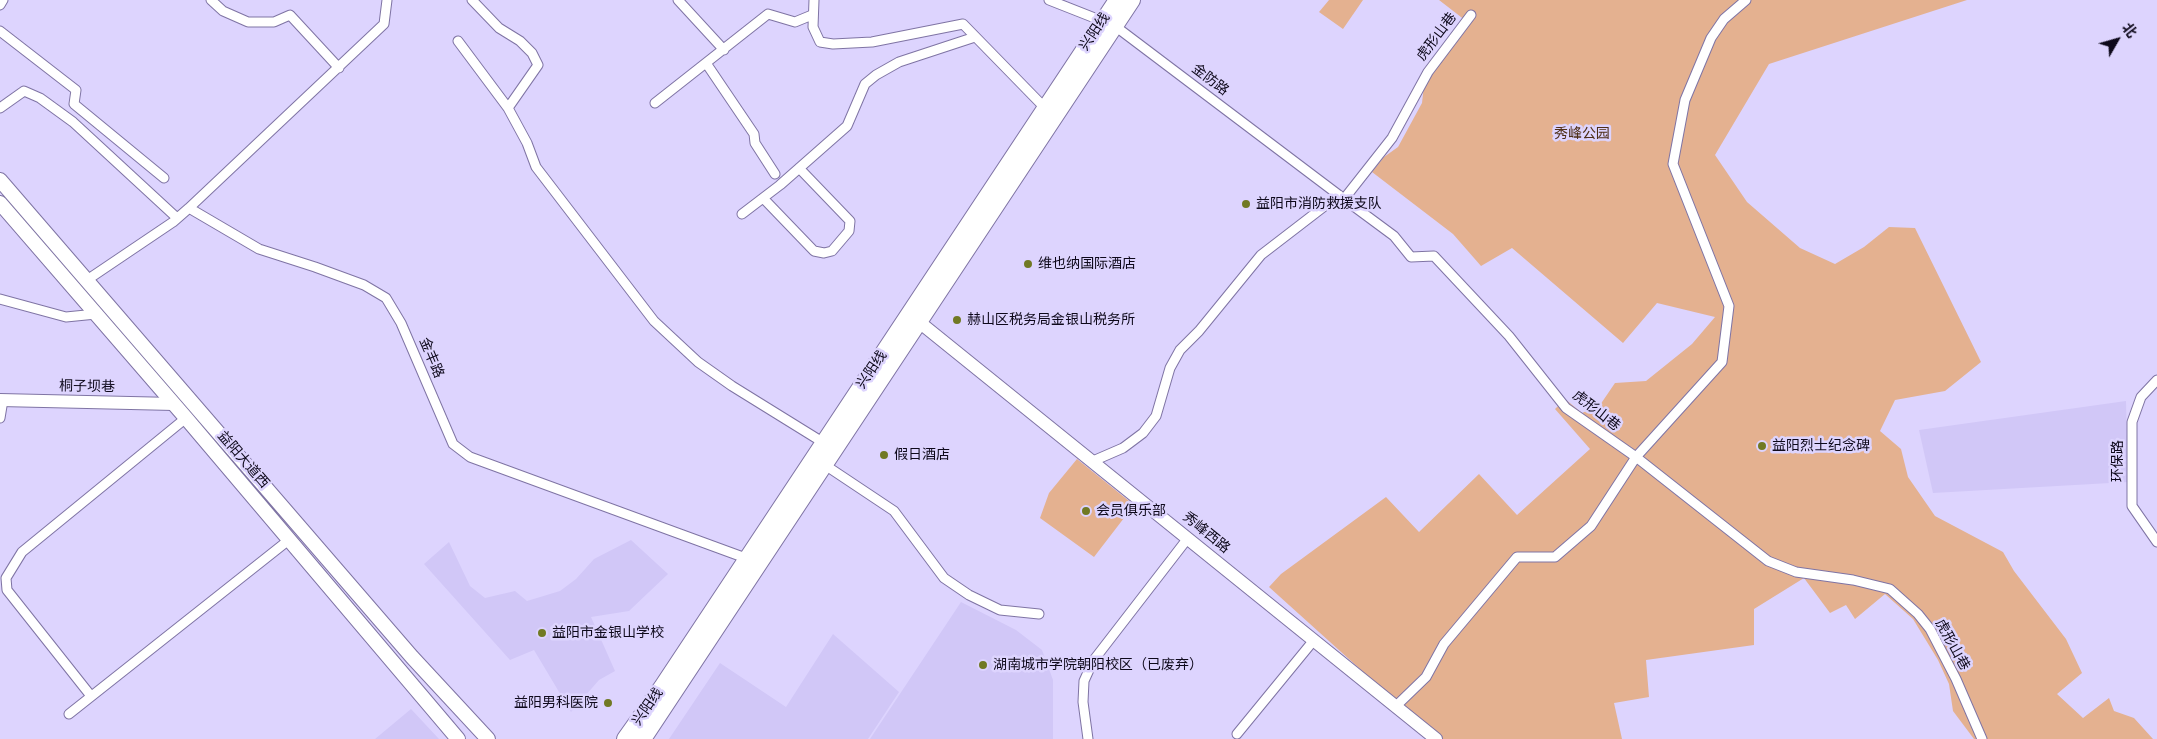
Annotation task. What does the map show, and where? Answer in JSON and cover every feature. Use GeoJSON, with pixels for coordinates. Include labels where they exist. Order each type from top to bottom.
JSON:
{"type":"FeatureCollection","features":[{"type":"Feature","properties":{"kind":"highway","name":"兴阳线"},"geometry":{"type":"LineString","coordinates":[[643,739],[824,443],[914,318],[1109,23],[1117,0]]}},
{"type":"Feature","properties":{"kind":"highway","name":"兴阳线"},"geometry":{"type":"LineString","coordinates":[[625,739],[825,464],[1045,108],[1109,23],[1132,0]]}},
{"type":"Feature","properties":{"kind":"main road","name":"益阳大道西"},"geometry":{"type":"LineString","coordinates":[[0,180],[412,657],[488,739]]}},
{"type":"Feature","properties":{"kind":"main road","name":"益阳大道西"},"geometry":{"type":"LineString","coordinates":[[0,203],[290,539],[458,739]]}},
{"type":"Feature","properties":{"kind":"street"},"geometry":{"type":"LineString","coordinates":[[0,5],[2,0]]}},
{"type":"Feature","properties":{"kind":"street"},"geometry":{"type":"LineString","coordinates":[[211,0],[223,11],[248,22],[274,22],[290,15],[339,68]]}},
{"type":"Feature","properties":{"kind":"street"},"geometry":{"type":"LineString","coordinates":[[87,280],[189,208],[339,68],[384,24],[387,0]]}},
{"type":"Feature","properties":{"kind":"street"},"geometry":{"type":"LineString","coordinates":[[472,0],[499,28],[532,52],[538,66],[508,108]]}},
{"type":"Feature","properties":{"kind":"street"},"geometry":{"type":"LineString","coordinates":[[678,0],[724,50]]}},
{"type":"Feature","properties":{"kind":"street"},"geometry":{"type":"LineString","coordinates":[[814,0],[813,27],[820,42],[833,44],[872,42],[963,24],[1045,108]]}},
{"type":"Feature","properties":{"kind":"street","name":"金防路"},"geometry":{"type":"LineString","coordinates":[[1049,0],[1109,23],[1342,197]]}},
{"type":"Feature","properties":{"kind":"street"},"geometry":{"type":"LineString","coordinates":[[1396,706],[1426,677],[1444,644],[1517,557],[1555,557],[1591,526],[1636,457],[1722,362],[1729,306],[1673,164],[1685,100],[1711,38],[1724,19],[1746,0]]}},
{"type":"Feature","properties":{"kind":"street"},"geometry":{"type":"LineString","coordinates":[[655,103],[768,14],[795,22],[812,16]]}},
{"type":"Feature","properties":{"kind":"street","name":"虎形山巷"},"geometry":{"type":"LineString","coordinates":[[1471,16],[1428,72],[1392,138],[1342,197],[1394,236],[1411,257],[1434,256],[1509,336],[1566,408],[1636,457],[1768,561],[1796,572],[1853,580],[1890,589],[1918,614],[1930,629],[1956,679],[1982,739]]}},
{"type":"Feature","properties":{"kind":"street"},"geometry":{"type":"LineString","coordinates":[[0,30],[76,90],[74,104],[164,178]]}},
{"type":"Feature","properties":{"kind":"street"},"geometry":{"type":"LineString","coordinates":[[742,214],[847,126],[865,84],[876,75],[899,62],[975,36]]}},
{"type":"Feature","properties":{"kind":"street"},"geometry":{"type":"LineString","coordinates":[[458,41],[508,108],[527,143],[536,167],[654,321],[705,367],[824,443]]}},
{"type":"Feature","properties":{"kind":"street"},"geometry":{"type":"LineString","coordinates":[[706,64],[754,134],[755,142],[775,174]]}},
{"type":"Feature","properties":{"kind":"street"},"geometry":{"type":"LineString","coordinates":[[0,108],[24,90],[40,98],[74,122],[177,218]]}},
{"type":"Feature","properties":{"kind":"street"},"geometry":{"type":"LineString","coordinates":[[763,198],[814,251],[824,254],[832,251],[849,231],[850,221],[799,168]]}},
{"type":"Feature","properties":{"kind":"street"},"geometry":{"type":"LineString","coordinates":[[1093,461],[1123,448],[1143,433],[1156,416],[1170,368],[1180,350],[1199,331],[1261,255],[1342,197]]}},
{"type":"Feature","properties":{"kind":"street","name":"金丰路"},"geometry":{"type":"LineString","coordinates":[[189,208],[259,249],[356,282],[386,298],[401,323],[453,444],[470,457],[753,561]]}},
{"type":"Feature","properties":{"kind":"street"},"geometry":{"type":"LineString","coordinates":[[0,299],[66,317],[96,314]]}},
{"type":"Feature","properties":{"kind":"street","name":"秀峰西路"},"geometry":{"type":"LineString","coordinates":[[914,318],[1436,739]]}},
{"type":"Feature","properties":{"kind":"street","name":"环保路"},"geometry":{"type":"LineString","coordinates":[[2157,380],[2141,398],[2132,422],[2132,506],[2157,542]]}},
{"type":"Feature","properties":{"kind":"street"},"geometry":{"type":"LineString","coordinates":[[0,418],[2,400]]}},
{"type":"Feature","properties":{"kind":"street","name":"桐子坝巷"},"geometry":{"type":"LineString","coordinates":[[2,400],[174,404]]}},
{"type":"Feature","properties":{"kind":"street"},"geometry":{"type":"LineString","coordinates":[[91,696],[6,590],[6,578],[22,552],[186,418]]}},
{"type":"Feature","properties":{"kind":"street"},"geometry":{"type":"LineString","coordinates":[[825,464],[894,511],[944,578],[969,595],[1000,610],[1039,614]]}},
{"type":"Feature","properties":{"kind":"street"},"geometry":{"type":"LineString","coordinates":[[1088,739],[1084,681],[1093,661],[1188,538]]}},
{"type":"Feature","properties":{"kind":"street"},"geometry":{"type":"LineString","coordinates":[[69,714],[290,539]]}},
{"type":"Feature","properties":{"kind":"street"},"geometry":{"type":"LineString","coordinates":[[1237,734],[1314,640]]}},
{"type":"Feature","properties":{"kind":"shaded area"},"geometry":{"type":"Polygon","coordinates":[[[2126,401],[2128,482],[1933,493],[1919,430],[2126,401]]]}},
{"type":"Feature","properties":{"kind":"shaded area","name":"益阳市金银山学校"},"geometry":{"type":"Polygon","coordinates":[[[631,540],[668,574],[629,611],[591,617],[615,671],[599,680],[571,712],[534,650],[510,660],[424,564],[449,542],[470,586],[485,598],[515,591],[527,601],[560,591],[576,579],[594,559],[631,540]]]}},
{"type":"Feature","properties":{"kind":"shaded area","name":"湖南城市学院朝阳校区（已废弃）"},"geometry":{"type":"Polygon","coordinates":[[[961,602],[1016,630],[1042,650],[1053,680],[1053,739],[870,739],[961,602]]]}},
{"type":"Feature","properties":{"kind":"shaded area"},"geometry":{"type":"Polygon","coordinates":[[[833,634],[899,692],[868,739],[669,739],[720,663],[786,707],[833,634]]]}},
{"type":"Feature","properties":{"kind":"shaded area"},"geometry":{"type":"Polygon","coordinates":[[[411,709],[439,739],[375,739],[411,709]]]}},
{"type":"Feature","properties":{"kind":"green space"},"geometry":{"type":"Polygon","coordinates":[[[1329,0],[1363,0],[1343,29],[1319,12],[1329,0]]]}},
{"type":"Feature","properties":{"kind":"green space","name":"秀峰公园"},"geometry":{"type":"Polygon","coordinates":[[[1439,0],[1967,0],[1769,64],[1715,155],[1747,202],[1800,248],[1835,264],[1864,247],[1889,227],[1915,228],[1981,362],[1945,391],[1895,400],[1880,431],[1901,449],[1908,477],[1935,516],[2003,552],[2014,571],[2066,639],[2082,673],[2057,694],[2083,718],[2109,698],[2114,711],[2134,718],[2153,739],[1974,739],[1953,711],[1949,684],[1938,660],[1913,619],[1885,594],[1855,619],[1846,605],[1830,613],[1804,578],[1754,609],[1754,645],[1646,660],[1649,697],[1614,703],[1622,739],[1441,739],[1401,706],[1269,587],[1281,574],[1386,497],[1419,532],[1479,474],[1517,515],[1590,449],[1555,409],[1565,399],[1582,413],[1600,405],[1615,383],[1646,381],[1692,344],[1715,317],[1657,303],[1623,343],[1512,248],[1481,266],[1453,234],[1372,172],[1384,157],[1398,147],[1422,103],[1424,85],[1470,24],[1439,0]]]}},
{"type":"Feature","properties":{"kind":"green space","name":"会员俱乐部"},"geometry":{"type":"Polygon","coordinates":[[[1077,459],[1134,505],[1094,557],[1040,518],[1049,493],[1077,459]]]}},
{"type":"Feature","properties":{"kind":"place","name":"益阳市消防救援支队"},"geometry":{"type":"Point","coordinates":[1246,204]}},
{"type":"Feature","properties":{"kind":"place","name":"维也纳国际酒店"},"geometry":{"type":"Point","coordinates":[1028,264]}},
{"type":"Feature","properties":{"kind":"place","name":"赫山区税务局金银山税务所"},"geometry":{"type":"Point","coordinates":[957,320]}},
{"type":"Feature","properties":{"kind":"place","name":"益阳烈士纪念碑"},"geometry":{"type":"Point","coordinates":[1762,446]}},
{"type":"Feature","properties":{"kind":"place","name":"假日酒店"},"geometry":{"type":"Point","coordinates":[884,455]}},
{"type":"Feature","properties":{"kind":"place","name":"会员俱乐部"},"geometry":{"type":"Point","coordinates":[1086,511]}},
{"type":"Feature","properties":{"kind":"place","name":"益阳市金银山学校"},"geometry":{"type":"Point","coordinates":[542,633]}},
{"type":"Feature","properties":{"kind":"place","name":"湖南城市学院朝阳校区（已废弃）"},"geometry":{"type":"Point","coordinates":[983,665]}},
{"type":"Feature","properties":{"kind":"place","name":"益阳男科医院"},"geometry":{"type":"Point","coordinates":[608,703]}}]}
